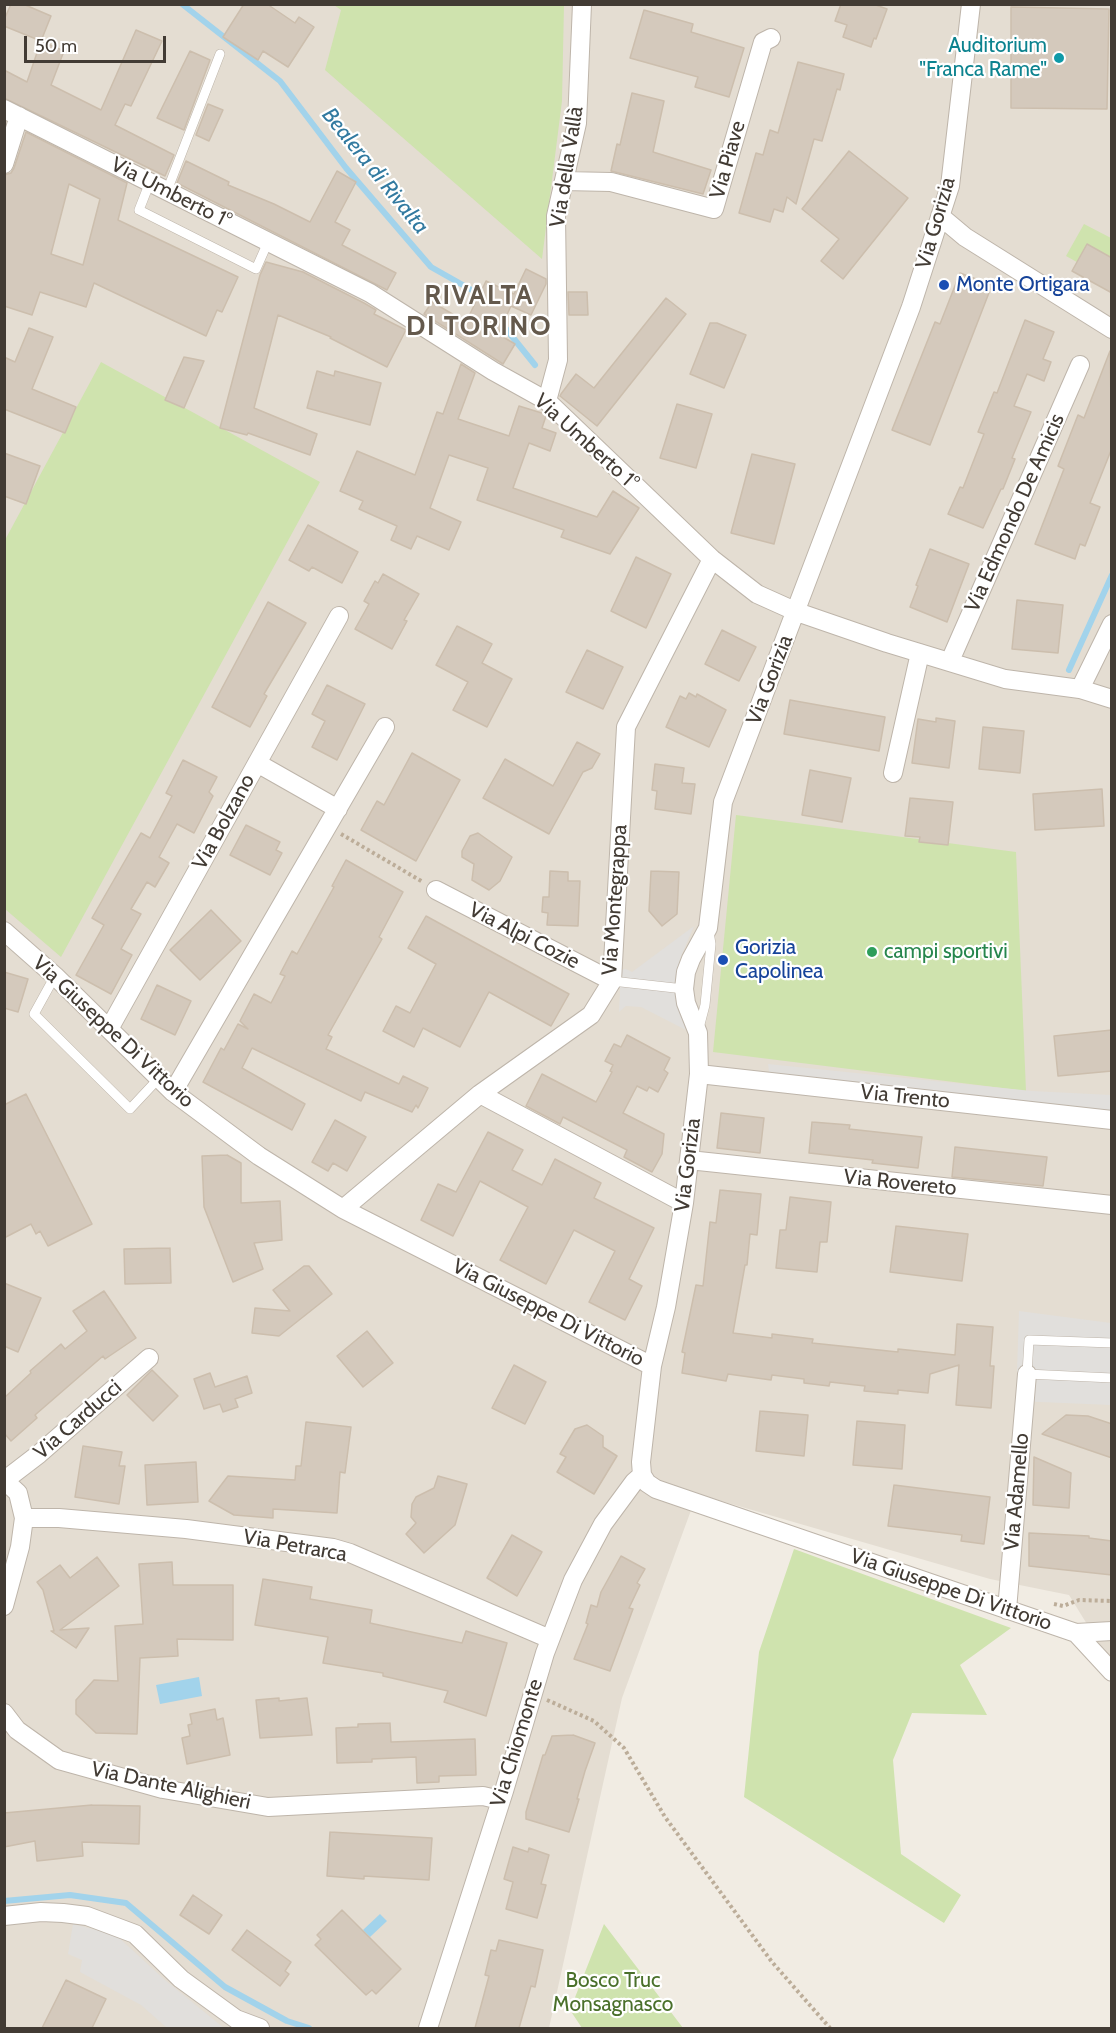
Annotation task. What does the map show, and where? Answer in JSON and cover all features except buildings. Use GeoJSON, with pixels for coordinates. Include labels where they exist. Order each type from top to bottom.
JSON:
{"type":"FeatureCollection","features":[{"type":"Feature","properties":{"kind":"street","name":"Via della Vallà"},"geometry":{"type":"LineString","coordinates":[[547,401],[558,360],[556,216],[578,123],[582,4]]}},
{"type":"Feature","properties":{"kind":"street","name":"Via Gorizia"},"geometry":{"type":"LineString","coordinates":[[652,1366],[666,1307],[684,1203],[699,1074],[698,1033],[686,1003],[684,989],[691,959],[708,928],[723,802],[911,307],[950,186],[971,4]]}},
{"type":"Feature","properties":{"kind":"street","name":"Via Piave"},"geometry":{"type":"LineString","coordinates":[[564,181],[611,182],[714,209],[763,42],[771,38]]}},
{"type":"Feature","properties":{"kind":"street"},"geometry":{"type":"LineString","coordinates":[[4,164],[12,112]]}},
{"type":"Feature","properties":{"kind":"street","name":"Via Umberto 1°"},"geometry":{"type":"LineString","coordinates":[[12,112],[370,293],[494,371],[547,401],[712,559],[757,594],[797,612],[1005,679],[1080,689],[1112,699]]}},
{"type":"Feature","properties":{"kind":"street"},"geometry":{"type":"LineString","coordinates":[[940,216],[964,237],[1112,328]]}},
{"type":"Feature","properties":{"kind":"street","name":"Via Edmondo De Amicis"},"geometry":{"type":"LineString","coordinates":[[950,661],[1080,365]]}},
{"type":"Feature","properties":{"kind":"street","name":"Via Montegrappa"},"geometry":{"type":"LineString","coordinates":[[343,1209],[480,1094],[591,1015],[612,981],[626,727],[712,559]]}},
{"type":"Feature","properties":{"kind":"street","name":"Via Bolzano"},"geometry":{"type":"LineString","coordinates":[[109,1029],[339,616]]}},
{"type":"Feature","properties":{"kind":"street"},"geometry":{"type":"LineString","coordinates":[[1080,689],[1112,624]]}},
{"type":"Feature","properties":{"kind":"street"},"geometry":{"type":"LineString","coordinates":[[893,773],[920,653]]}},
{"type":"Feature","properties":{"kind":"street"},"geometry":{"type":"LineString","coordinates":[[173,1092],[385,727]]}},
{"type":"Feature","properties":{"kind":"street"},"geometry":{"type":"LineString","coordinates":[[257,763],[338,809]]}},
{"type":"Feature","properties":{"kind":"street","name":"Via Alpi Cozie"},"geometry":{"type":"LineString","coordinates":[[436,890],[612,981]]}},
{"type":"Feature","properties":{"kind":"street","name":"Via Giuseppe Di Vittorio"},"geometry":{"type":"LineString","coordinates":[[4,931],[55,976],[173,1092],[259,1156],[343,1209],[652,1366],[641,1462],[642,1475],[647,1483],[656,1489],[1076,1633],[1112,1672]]}},
{"type":"Feature","properties":{"kind":"street","name":"Via Trento"},"geometry":{"type":"LineString","coordinates":[[699,1074],[1112,1120]]}},
{"type":"Feature","properties":{"kind":"street"},"geometry":{"type":"LineString","coordinates":[[480,1094],[684,1203]]}},
{"type":"Feature","properties":{"kind":"street","name":"Via Rovereto"},"geometry":{"type":"LineString","coordinates":[[689,1160],[1112,1205]]}},
{"type":"Feature","properties":{"kind":"street","name":"Via Carducci"},"geometry":{"type":"LineString","coordinates":[[9,1484],[149,1358]]}},
{"type":"Feature","properties":{"kind":"street","name":"Via Adamello"},"geometry":{"type":"LineString","coordinates":[[1007,1610],[1027,1374]]}},
{"type":"Feature","properties":{"kind":"street","name":"Via Chiomonte"},"geometry":{"type":"LineString","coordinates":[[428,2028],[550,1639],[573,1580],[603,1524],[634,1482],[642,1475]]}},
{"type":"Feature","properties":{"kind":"street"},"geometry":{"type":"LineString","coordinates":[[4,1606],[20,1547],[24,1518],[9,1484]]}},
{"type":"Feature","properties":{"kind":"street"},"geometry":{"type":"LineString","coordinates":[[9,1484],[59,1518]]}},
{"type":"Feature","properties":{"kind":"street","name":"Via Petrarca"},"geometry":{"type":"LineString","coordinates":[[24,1518],[59,1518],[186,1529],[333,1548],[350,1553],[550,1639]]}},
{"type":"Feature","properties":{"kind":"street"},"geometry":{"type":"LineString","coordinates":[[1076,1633],[1112,1631]]}},
{"type":"Feature","properties":{"kind":"street","name":"Via Dante Alighieri"},"geometry":{"type":"LineString","coordinates":[[4,1713],[17,1730],[59,1760],[163,1789],[268,1807],[483,1796],[501,1800]]}},
{"type":"Feature","properties":{"kind":"street"},"geometry":{"type":"LineString","coordinates":[[4,1916],[63,1912],[87,1916],[135,1934],[181,1979],[236,2019],[260,2028]]}},
{"type":"Feature","properties":{"kind":"lane"},"geometry":{"type":"LineString","coordinates":[[167,190],[220,54]]}},
{"type":"Feature","properties":{"kind":"lane"},"geometry":{"type":"LineString","coordinates":[[150,182],[139,210],[256,268],[268,242]]}},
{"type":"Feature","properties":{"kind":"lane"},"geometry":{"type":"LineString","coordinates":[[698,1033],[705,1005],[711,944],[708,928]]}},
{"type":"Feature","properties":{"kind":"lane"},"geometry":{"type":"LineString","coordinates":[[55,976],[34,1014],[130,1109],[159,1078]]}},
{"type":"Feature","properties":{"kind":"lane"},"geometry":{"type":"LineString","coordinates":[[612,981],[684,989]]}},
{"type":"Feature","properties":{"kind":"lane"},"geometry":{"type":"LineString","coordinates":[[1112,1343],[1029,1340],[1027,1374],[1112,1378]]}},
{"type":"Feature","properties":{"kind":"path"},"geometry":{"type":"LineString","coordinates":[[328,826],[436,890]]}},
{"type":"Feature","properties":{"kind":"path"},"geometry":{"type":"LineString","coordinates":[[1052,1604],[1063,1606],[1079,1600],[1112,1601]]}},
{"type":"Feature","properties":{"kind":"path"},"geometry":{"type":"LineString","coordinates":[[533,1693],[594,1721],[624,1748],[666,1817],[772,1962],[830,2028]]}},
{"type":"Feature","properties":{"kind":"shaded area"},"geometry":{"type":"Polygon","coordinates":[[[5,5],[1111,5],[1111,1663],[1069,1595],[990,1579],[697,1494],[622,1698],[549,2028],[5,2028],[5,5]]]}},
{"type":"Feature","properties":{"kind":"shaded area"},"geometry":{"type":"Polygon","coordinates":[[[694,926],[680,959],[675,978],[675,997],[686,1030],[641,1007],[626,1006],[619,1012],[621,970],[626,969],[632,972],[694,926]]]}},
{"type":"Feature","properties":{"kind":"shaded area"},"geometry":{"type":"Polygon","coordinates":[[[768,1064],[1032,1091],[1111,1095],[1111,1115],[770,1078],[768,1064]]]}},
{"type":"Feature","properties":{"kind":"shaded area"},"geometry":{"type":"Polygon","coordinates":[[[1019,1311],[1111,1323],[1111,1405],[1016,1401],[1019,1311]]]}},
{"type":"Feature","properties":{"kind":"shaded area"},"geometry":{"type":"Polygon","coordinates":[[[73,1924],[116,1935],[165,1980],[224,2028],[167,2028],[141,2005],[80,1972],[82,1960],[68,1954],[73,1924]]]}},
{"type":"Feature","properties":{"kind":"green space"},"geometry":{"type":"Polygon","coordinates":[[[334,5],[564,5],[562,101],[542,259],[325,70],[341,10],[334,5]]]}},
{"type":"Feature","properties":{"kind":"green space"},"geometry":{"type":"Polygon","coordinates":[[[1084,224],[1111,238],[1111,281],[1066,256],[1084,224]]]}},
{"type":"Feature","properties":{"kind":"green space"},"geometry":{"type":"Polygon","coordinates":[[[101,362],[320,482],[61,957],[5,909],[5,540],[101,362]]]}},
{"type":"Feature","properties":{"kind":"green space","name":"campi sportivi"},"geometry":{"type":"Polygon","coordinates":[[[736,815],[1016,852],[1026,1091],[713,1052],[736,815]]]}},
{"type":"Feature","properties":{"kind":"green space"},"geometry":{"type":"Polygon","coordinates":[[[794,1549],[1011,1628],[960,1665],[987,1715],[912,1713],[893,1760],[901,1854],[961,1895],[944,1923],[744,1797],[759,1652],[794,1549]]]}},
{"type":"Feature","properties":{"kind":"green space","name":"Bosco Truc Monsagnasco"},"geometry":{"type":"Polygon","coordinates":[[[604,1924],[683,2028],[582,2028],[570,2010],[604,1924]]]}},
{"type":"Feature","properties":{"kind":"water"},"geometry":{"type":"Polygon","coordinates":[[[199,1677],[202,1696],[160,1704],[156,1685],[199,1677]]]}},
{"type":"Feature","properties":{"kind":"water"},"geometry":{"type":"Polygon","coordinates":[[[380,1914],[387,1921],[370,1937],[363,1930],[380,1914]]]}},
{"type":"Feature","properties":{"kind":"waterway","name":"Bealera di Rivalta"},"geometry":{"type":"LineString","coordinates":[[182,4],[280,81],[346,168],[431,267],[477,293],[484,301]]}},
{"type":"Feature","properties":{"kind":"waterway","name":"Bealera di Rivalta"},"geometry":{"type":"LineString","coordinates":[[498,319],[535,365]]}},
{"type":"Feature","properties":{"kind":"waterway","name":"Bealera di Rivalta"},"geometry":{"type":"LineString","coordinates":[[1069,670],[1112,575]]}},
{"type":"Feature","properties":{"kind":"waterway"},"geometry":{"type":"LineString","coordinates":[[4,1901],[70,1895],[126,1903],[225,1987],[287,2021],[309,2028]]}},
{"type":"Feature","properties":{"kind":"place","name":"Auditorium \"Franca Rame\""},"geometry":{"type":"Point","coordinates":[1059,58]}},
{"type":"Feature","properties":{"kind":"place","name":"Monte Ortigara"},"geometry":{"type":"Point","coordinates":[944,285]}},
{"type":"Feature","properties":{"kind":"place","name":"campi sportivi"},"geometry":{"type":"Point","coordinates":[872,952]}},
{"type":"Feature","properties":{"kind":"place","name":"Gorizia Capolinea"},"geometry":{"type":"Point","coordinates":[723,960]}},
{"type":"Feature","properties":{"kind":"district","name":"RIVALTA DI TORINO"},"geometry":{"type":"Point","coordinates":[479,312]}}]}
